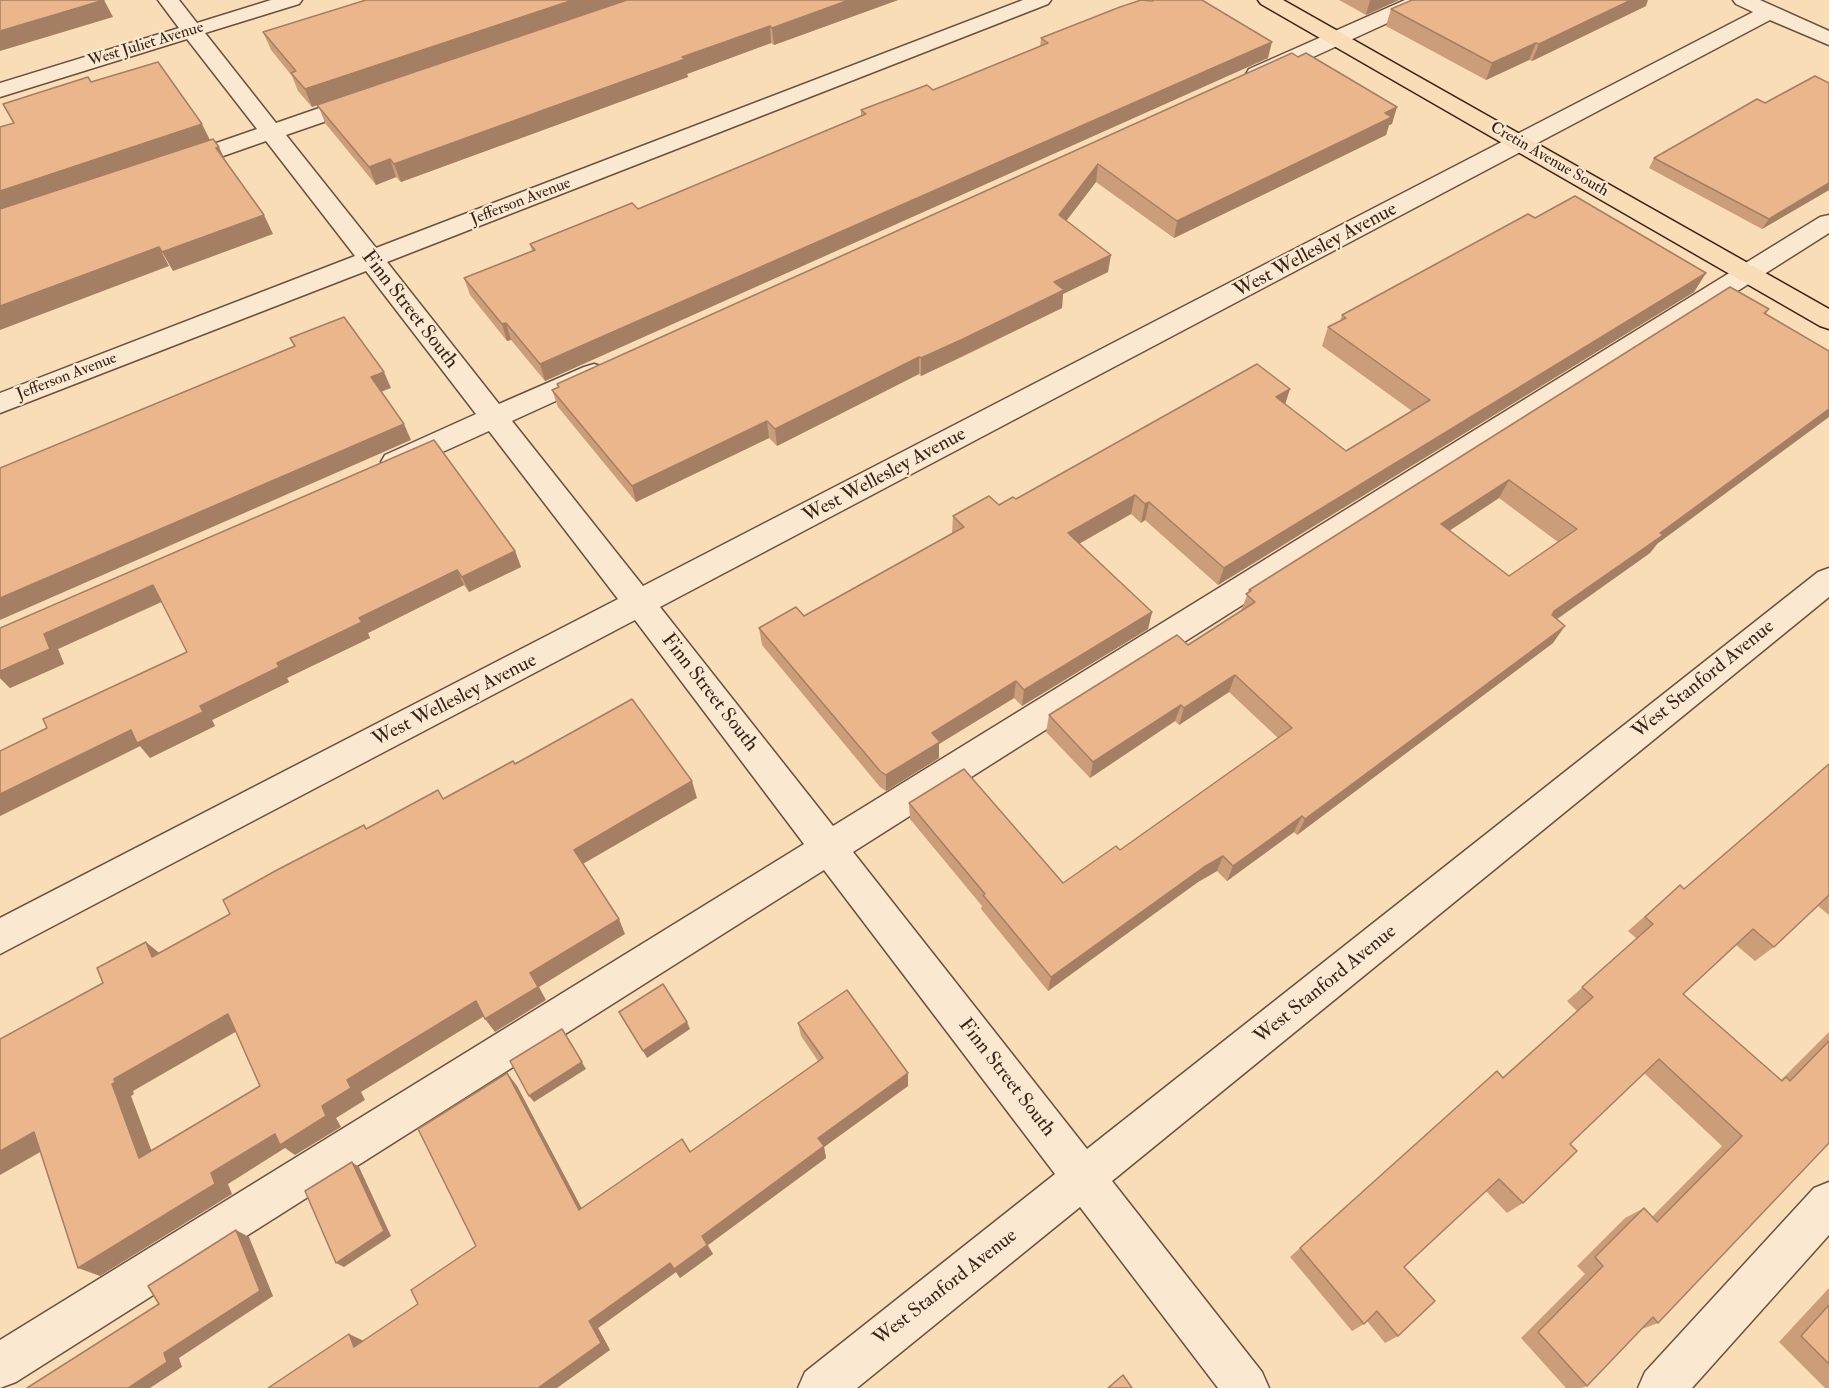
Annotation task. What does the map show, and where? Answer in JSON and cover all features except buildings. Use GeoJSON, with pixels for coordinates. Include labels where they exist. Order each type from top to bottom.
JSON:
{"type":"FeatureCollection","features":[{"type":"Feature","properties":{"kind":"main road","name":"Cretin Avenue South"},"geometry":{"type":"LineString","coordinates":[[1268,0],[1829,320]]}},
{"type":"Feature","properties":{"kind":"street","name":"Finn Street South"},"geometry":{"type":"LineString","coordinates":[[168,0],[640,604],[1246,1388]]}},
{"type":"Feature","properties":{"kind":"street","name":"West Juliet Avenue"},"geometry":{"type":"LineString","coordinates":[[0,90],[292,0]]}},
{"type":"Feature","properties":{"kind":"street","name":"Jefferson Avenue"},"geometry":{"type":"LineString","coordinates":[[0,403],[1041,0]]}},
{"type":"Feature","properties":{"kind":"street"},"geometry":{"type":"LineString","coordinates":[[1232,85],[1422,0]]}},
{"type":"Feature","properties":{"kind":"street"},"geometry":{"type":"LineString","coordinates":[[1743,0],[1829,39]]}},
{"type":"Feature","properties":{"kind":"street","name":"West Wellesley Avenue"},"geometry":{"type":"LineString","coordinates":[[0,937],[1521,144],[1769,12]]}},
{"type":"Feature","properties":{"kind":"street"},"geometry":{"type":"LineString","coordinates":[[158,170],[384,93]]}},
{"type":"Feature","properties":{"kind":"street"},"geometry":{"type":"LineString","coordinates":[[0,1366],[826,847],[1829,222]]}},
{"type":"Feature","properties":{"kind":"street"},"geometry":{"type":"LineString","coordinates":[[371,472],[611,365]]}},
{"type":"Feature","properties":{"kind":"street","name":"West Stanford Avenue"},"geometry":{"type":"LineString","coordinates":[[821,1388],[1829,580]]}},
{"type":"Feature","properties":{"kind":"street"},"geometry":{"type":"LineString","coordinates":[[1661,1388],[1829,1203]]}}]}
